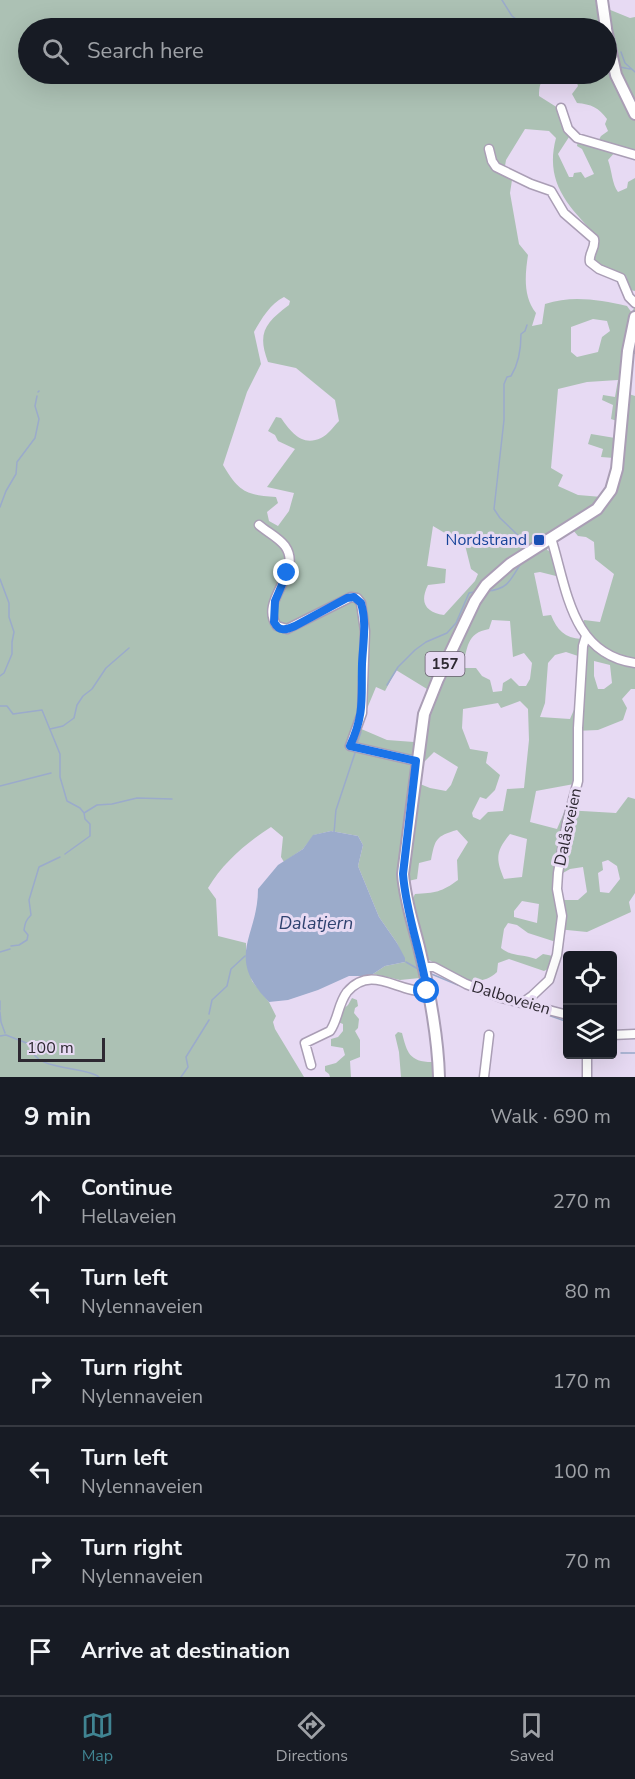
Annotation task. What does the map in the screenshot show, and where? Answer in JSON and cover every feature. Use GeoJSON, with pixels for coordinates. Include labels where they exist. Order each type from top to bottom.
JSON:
{"type":"FeatureCollection","features":[{"type":"Feature","properties":{"kind":"main road"},"geometry":{"type":"LineString","coordinates":[[602,0],[604,18]]}},
{"type":"Feature","properties":{"kind":"main road"},"geometry":{"type":"LineString","coordinates":[[617,78],[635,114]]}},
{"type":"Feature","properties":{"kind":"main road","name":"157"},"geometry":{"type":"LineString","coordinates":[[439,1077],[423,967],[407,902],[403,874],[421,724],[426,706],[480,593],[492,578],[504,567],[591,515],[604,502],[614,484],[628,351],[635,317]]}},
{"type":"Feature","properties":{"kind":"street"},"geometry":{"type":"LineString","coordinates":[[561,108],[568,129],[577,138],[635,155]]}},
{"type":"Feature","properties":{"kind":"street"},"geometry":{"type":"LineString","coordinates":[[489,149],[490,157],[496,167],[554,194],[564,213],[594,239],[594,247],[589,257],[590,262],[599,269],[624,280],[629,297],[635,303]]}},
{"type":"Feature","properties":{"kind":"street"},"geometry":{"type":"LineString","coordinates":[[259,525],[282,543],[290,560],[290,568],[275,601],[273,618],[277,626],[287,629],[351,597],[357,598],[361,603],[364,630],[363,702],[360,722],[350,746],[416,761]]}},
{"type":"Feature","properties":{"kind":"street"},"geometry":{"type":"LineString","coordinates":[[551,538],[572,609],[586,636],[598,649],[615,660],[635,663]]}},
{"type":"Feature","properties":{"kind":"street","name":"Dalåsveien"},"geometry":{"type":"LineString","coordinates":[[522,1003],[549,980],[557,956],[562,916],[557,889],[558,873],[567,822],[578,781],[578,716],[583,646],[586,636]]}},
{"type":"Feature","properties":{"kind":"street","name":"Dalboveien"},"geometry":{"type":"LineString","coordinates":[[423,967],[434,967],[466,984],[502,998],[563,1014]]}},
{"type":"Feature","properties":{"kind":"street"},"geometry":{"type":"LineString","coordinates":[[311,1065],[305,1047],[306,1042],[330,1031],[346,994],[360,982],[379,980],[427,991]]}},
{"type":"Feature","properties":{"kind":"street"},"geometry":{"type":"LineString","coordinates":[[617,1035],[635,1034]]}},
{"type":"Feature","properties":{"kind":"street"},"geometry":{"type":"LineString","coordinates":[[484,1077],[489,1035]]}},
{"type":"Feature","properties":{"kind":"street"},"geometry":{"type":"LineString","coordinates":[[587,1059],[587,1077]]}},
{"type":"Feature","properties":{"kind":"green space"},"geometry":{"type":"Polygon","coordinates":[[[0,0],[606,0],[608,9],[630,18],[635,17],[635,153],[616,151],[608,160],[618,192],[627,188],[628,182],[635,178],[635,291],[630,290],[626,276],[593,259],[598,247],[598,237],[569,204],[556,181],[553,154],[556,138],[549,131],[525,129],[506,160],[504,172],[512,180],[510,193],[519,244],[528,255],[527,293],[536,313],[532,326],[542,324],[545,304],[555,301],[586,299],[606,302],[627,306],[632,313],[635,305],[635,354],[632,354],[629,394],[635,396],[635,689],[631,689],[622,699],[627,708],[623,720],[598,730],[574,731],[576,776],[574,784],[536,791],[530,822],[557,829],[565,810],[616,813],[628,797],[635,799],[635,893],[629,902],[631,912],[587,932],[557,929],[556,942],[528,933],[517,925],[508,923],[504,929],[501,948],[513,954],[536,959],[543,954],[553,956],[552,967],[544,971],[509,959],[498,963],[497,972],[488,978],[470,980],[452,974],[426,958],[417,960],[420,978],[400,980],[373,974],[385,966],[405,962],[397,943],[379,917],[358,866],[363,845],[358,836],[331,831],[314,835],[303,849],[284,862],[281,857],[283,837],[271,827],[236,854],[208,888],[216,899],[218,936],[246,943],[246,956],[252,981],[269,1002],[276,1016],[273,1022],[275,1029],[304,1077],[0,1077],[0,0]],[[18,18],[18,84],[541,84],[539,96],[558,108],[569,137],[558,154],[569,177],[581,172],[585,178],[594,174],[582,149],[577,146],[578,140],[596,145],[601,136],[608,131],[605,124],[607,119],[601,112],[586,104],[577,103],[572,94],[577,84],[617,84],[617,18],[18,18]],[[284,297],[263,317],[254,332],[261,364],[247,392],[223,465],[234,481],[244,490],[257,495],[276,497],[278,503],[267,512],[269,521],[278,526],[289,511],[294,493],[267,487],[295,449],[278,441],[275,435],[268,431],[276,417],[281,418],[298,437],[308,441],[324,437],[339,421],[335,400],[296,368],[268,362],[263,343],[265,329],[274,317],[289,305],[290,301],[284,297]],[[593,319],[571,327],[571,352],[577,357],[598,352],[602,337],[610,331],[607,321],[593,319]],[[618,380],[587,382],[558,389],[551,468],[563,475],[558,486],[578,495],[602,497],[610,482],[614,458],[601,457],[603,449],[588,444],[591,434],[615,438],[617,421],[611,419],[613,405],[602,400],[603,395],[615,397],[618,380]],[[433,526],[427,566],[446,569],[445,583],[428,585],[424,597],[424,602],[429,609],[444,615],[475,581],[478,574],[471,569],[465,545],[433,526]],[[573,530],[548,546],[547,550],[552,552],[559,574],[556,576],[540,572],[534,573],[543,616],[551,615],[562,632],[570,637],[581,639],[584,620],[600,622],[614,574],[595,559],[594,542],[586,537],[578,536],[573,530]],[[492,620],[489,629],[481,631],[469,642],[462,668],[476,668],[482,676],[490,680],[493,692],[502,691],[503,683],[511,678],[519,686],[526,686],[530,679],[532,663],[524,653],[513,657],[510,621],[492,620]],[[566,652],[555,655],[548,663],[545,703],[540,717],[570,719],[576,705],[584,658],[566,652]],[[594,661],[594,676],[598,689],[604,689],[612,683],[610,665],[594,661]],[[396,670],[385,691],[376,687],[359,728],[387,740],[414,742],[418,712],[427,689],[396,670]],[[520,701],[501,708],[498,703],[463,709],[462,728],[470,749],[488,752],[486,763],[500,775],[495,790],[486,799],[480,797],[472,813],[473,817],[480,820],[488,812],[503,811],[507,789],[524,788],[529,740],[528,709],[520,701]],[[434,752],[420,766],[420,784],[446,791],[458,767],[434,752]],[[457,830],[441,837],[434,847],[431,860],[419,863],[417,879],[408,881],[411,902],[415,894],[438,891],[458,880],[457,860],[468,842],[457,830]],[[510,834],[499,851],[498,861],[504,879],[522,877],[527,839],[510,834]],[[608,860],[602,862],[603,870],[598,873],[600,892],[609,893],[620,879],[617,866],[608,860]],[[583,867],[570,869],[554,878],[557,900],[578,900],[587,892],[583,867]],[[522,901],[514,911],[514,917],[537,923],[539,904],[522,901]]]}},
{"type":"Feature","properties":{"kind":"green space"},"geometry":{"type":"Polygon","coordinates":[[[352,998],[357,1000],[358,1006],[354,1013],[359,1019],[358,1028],[355,1031],[360,1040],[360,1057],[350,1061],[351,1077],[330,1077],[325,1071],[325,1066],[336,1063],[345,1055],[343,1048],[331,1046],[331,1039],[338,1037],[343,1031],[343,1024],[338,1022],[341,1011],[352,998]]]}},
{"type":"Feature","properties":{"kind":"green space"},"geometry":{"type":"Polygon","coordinates":[[[398,1032],[402,1033],[410,1055],[424,1062],[432,1062],[434,1077],[401,1077],[395,1035],[398,1032]]]}},
{"type":"Feature","properties":{"kind":"water","name":"Dalatjern"},"geometry":{"type":"Polygon","coordinates":[[[331,831],[358,836],[363,845],[358,866],[379,917],[397,943],[405,962],[385,966],[366,976],[349,976],[288,1000],[269,1002],[248,972],[246,959],[257,906],[258,889],[278,865],[303,849],[313,835],[331,831]]]}},
{"type":"Feature","properties":{"kind":"waterway"},"geometry":{"type":"LineString","coordinates":[[502,0],[515,18]]}},
{"type":"Feature","properties":{"kind":"waterway"},"geometry":{"type":"LineString","coordinates":[[621,52],[625,63],[635,72]]}},
{"type":"Feature","properties":{"kind":"waterway"},"geometry":{"type":"LineString","coordinates":[[620,67],[630,69]]}},
{"type":"Feature","properties":{"kind":"waterway"},"geometry":{"type":"LineString","coordinates":[[524,548],[524,541],[494,509],[504,420],[504,384],[516,367],[521,334],[527,325]]}},
{"type":"Feature","properties":{"kind":"waterway"},"geometry":{"type":"LineString","coordinates":[[0,507],[16,474],[17,462],[35,438],[39,419],[35,406],[37,396]]}},
{"type":"Feature","properties":{"kind":"waterway"},"geometry":{"type":"LineString","coordinates":[[487,591],[504,586],[521,563]]}},
{"type":"Feature","properties":{"kind":"waterway"},"geometry":{"type":"LineString","coordinates":[[0,579],[9,603],[9,617],[14,632],[12,654],[4,673],[0,676]]}},
{"type":"Feature","properties":{"kind":"waterway"},"geometry":{"type":"LineString","coordinates":[[387,685],[398,667],[415,650],[426,642],[447,633],[456,623],[469,593],[474,592]]}},
{"type":"Feature","properties":{"kind":"waterway"},"geometry":{"type":"LineString","coordinates":[[50,729],[63,726],[74,718],[77,705],[83,696],[92,689],[106,668],[129,648]]}},
{"type":"Feature","properties":{"kind":"waterway"},"geometry":{"type":"LineString","coordinates":[[0,706],[7,706],[13,714],[42,710],[60,754],[60,777],[67,801],[80,808],[90,824],[90,836],[65,854]]}},
{"type":"Feature","properties":{"kind":"waterway"},"geometry":{"type":"LineString","coordinates":[[357,744],[361,732]]}},
{"type":"Feature","properties":{"kind":"waterway"},"geometry":{"type":"LineString","coordinates":[[334,832],[336,810],[356,750]]}},
{"type":"Feature","properties":{"kind":"waterway"},"geometry":{"type":"LineString","coordinates":[[0,786],[51,773]]}},
{"type":"Feature","properties":{"kind":"waterway"},"geometry":{"type":"LineString","coordinates":[[84,813],[97,805],[137,798],[172,799]]}},
{"type":"Feature","properties":{"kind":"waterway"},"geometry":{"type":"LineString","coordinates":[[11,946],[19,945],[27,940],[28,935],[24,928],[31,915],[29,900],[39,867],[60,857]]}},
{"type":"Feature","properties":{"kind":"waterway"},"geometry":{"type":"LineString","coordinates":[[0,952],[10,949]]}},
{"type":"Feature","properties":{"kind":"waterway"},"geometry":{"type":"LineString","coordinates":[[209,1014],[212,1000],[227,986],[231,969],[245,956]]}},
{"type":"Feature","properties":{"kind":"waterway"},"geometry":{"type":"LineString","coordinates":[[406,962],[418,969]]}},
{"type":"Feature","properties":{"kind":"waterway"},"geometry":{"type":"LineString","coordinates":[[429,973],[458,985]]}},
{"type":"Feature","properties":{"kind":"waterway"},"geometry":{"type":"LineString","coordinates":[[0,1001],[0,1010]]}},
{"type":"Feature","properties":{"kind":"waterway"},"geometry":{"type":"LineString","coordinates":[[0,1012],[5,1033]]}},
{"type":"Feature","properties":{"kind":"waterway"},"geometry":{"type":"LineString","coordinates":[[542,1013],[563,1020]]}},
{"type":"Feature","properties":{"kind":"waterway"},"geometry":{"type":"LineString","coordinates":[[181,1077],[188,1067],[186,1057],[209,1020]]}},
{"type":"Feature","properties":{"kind":"waterway"},"geometry":{"type":"LineString","coordinates":[[0,1036],[6,1035],[29,1044],[34,1054],[49,1064],[99,1077]]}},
{"type":"Feature","properties":{"kind":"waterway"},"geometry":{"type":"LineString","coordinates":[[621,1053],[635,1053]]}},
{"type":"Feature","properties":{"kind":"place","name":"Nordstrand"},"geometry":{"type":"Point","coordinates":[539,540]}},
{"type":"Feature","properties":{"kind":"route"},"geometry":{"type":"LineString","coordinates":[[287,573],[278,591],[273,618],[275,625],[281,629],[285,630],[295,626],[347,598],[354,597],[361,603],[364,617],[363,702],[360,722],[350,746],[416,761],[403,874],[405,893],[419,947],[427,991]]}}]}
